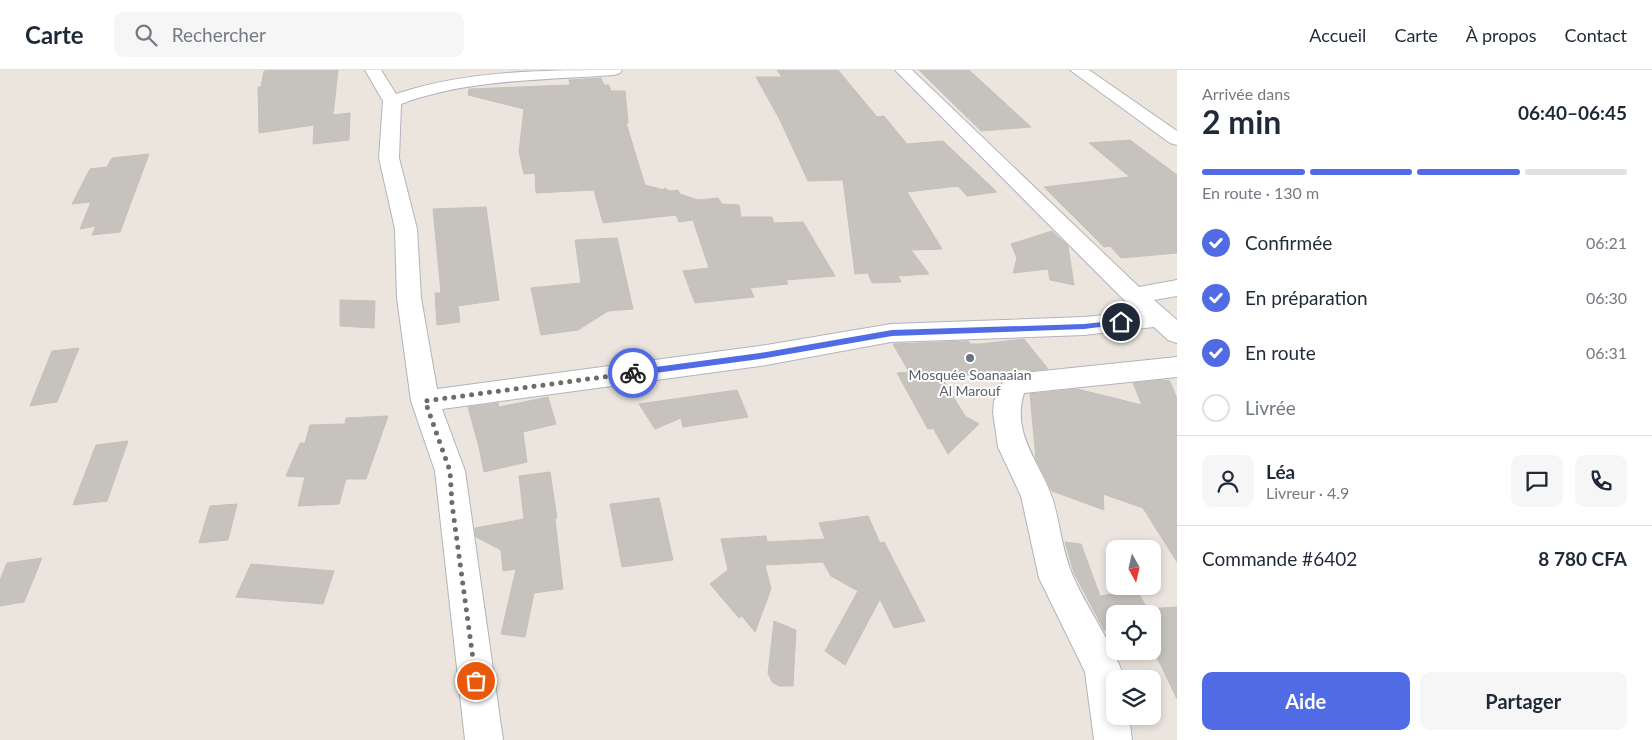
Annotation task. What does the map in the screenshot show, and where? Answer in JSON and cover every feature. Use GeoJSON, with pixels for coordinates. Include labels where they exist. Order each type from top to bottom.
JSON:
{"type":"FeatureCollection","features":[{"type":"Feature","properties":{"kind":"street"},"geometry":{"type":"LineString","coordinates":[[374,70],[392,102],[390,158],[406,229],[409,298],[425,401],[450,471],[452,504],[484,740]]}},
{"type":"Feature","properties":{"kind":"street"},"geometry":{"type":"LineString","coordinates":[[392,102],[425,89],[464,82],[614,70]]}},
{"type":"Feature","properties":{"kind":"street"},"geometry":{"type":"LineString","coordinates":[[903,70],[1134,296],[1168,326]]}},
{"type":"Feature","properties":{"kind":"street"},"geometry":{"type":"LineString","coordinates":[[1078,70],[1177,139]]}},
{"type":"Feature","properties":{"kind":"street"},"geometry":{"type":"LineString","coordinates":[[1134,296],[1177,288]]}},
{"type":"Feature","properties":{"kind":"street"},"geometry":{"type":"LineString","coordinates":[[425,401],[760,356],[892,333],[1084,326],[1168,326]]}},
{"type":"Feature","properties":{"kind":"street"},"geometry":{"type":"LineString","coordinates":[[1113,740],[1103,669],[1056,578],[1036,496],[1012,447],[1007,412],[1008,401],[1014,384],[1177,367]]}},
{"type":"Feature","properties":{"kind":"building"},"geometry":{"type":"Polygon","coordinates":[[[338,70],[333,115],[350,113],[349,140],[313,144],[314,125],[259,133],[258,87],[261,87],[264,71],[338,70]]]}},
{"type":"Feature","properties":{"kind":"building"},"geometry":{"type":"Polygon","coordinates":[[[777,70],[838,70],[877,117],[884,116],[907,144],[943,141],[997,192],[967,196],[958,186],[907,192],[942,249],[911,250],[929,274],[898,276],[901,282],[872,283],[868,273],[855,274],[843,180],[808,181],[780,120],[756,77],[782,77],[777,70]]]}},
{"type":"Feature","properties":{"kind":"building"},"geometry":{"type":"Polygon","coordinates":[[[919,70],[969,70],[1031,127],[981,131],[919,70]]]}},
{"type":"Feature","properties":{"kind":"building"},"geometry":{"type":"Polygon","coordinates":[[[601,78],[604,85],[609,85],[611,91],[625,91],[628,123],[626,123],[645,185],[664,190],[664,188],[670,191],[678,190],[680,194],[698,200],[718,198],[722,204],[739,205],[741,217],[772,217],[774,223],[803,222],[835,276],[786,280],[788,284],[750,288],[754,297],[695,303],[683,271],[709,268],[693,220],[679,222],[676,215],[603,223],[594,190],[536,193],[535,173],[524,174],[519,152],[524,109],[468,95],[469,89],[570,85],[569,80],[601,78]]]}},
{"type":"Feature","properties":{"kind":"building"},"geometry":{"type":"Polygon","coordinates":[[[1130,140],[1177,175],[1177,253],[1121,258],[1110,246],[1104,247],[1044,187],[1130,177],[1089,143],[1130,140]]]}},
{"type":"Feature","properties":{"kind":"building"},"geometry":{"type":"Polygon","coordinates":[[[149,154],[120,232],[92,235],[96,226],[80,229],[91,202],[72,204],[90,169],[107,167],[112,158],[149,154]]]}},
{"type":"Feature","properties":{"kind":"building"},"geometry":{"type":"Polygon","coordinates":[[[486,207],[499,300],[458,306],[460,322],[437,325],[435,293],[441,293],[433,209],[486,207]]]}},
{"type":"Feature","properties":{"kind":"building"},"geometry":{"type":"Polygon","coordinates":[[[1052,231],[1068,246],[1074,285],[1050,280],[1048,269],[1013,273],[1017,258],[1011,244],[1052,231]]]}},
{"type":"Feature","properties":{"kind":"building"},"geometry":{"type":"Polygon","coordinates":[[[617,238],[633,309],[608,311],[578,330],[541,335],[531,288],[581,283],[575,240],[617,238]]]}},
{"type":"Feature","properties":{"kind":"building"},"geometry":{"type":"Polygon","coordinates":[[[340,300],[375,301],[374,328],[340,326],[340,300]]]}},
{"type":"Feature","properties":{"kind":"building"},"geometry":{"type":"Polygon","coordinates":[[[1024,339],[1048,369],[1027,371],[1027,369],[942,378],[965,416],[979,424],[948,454],[933,428],[928,429],[897,373],[909,372],[893,344],[968,341],[970,344],[980,344],[1024,339]]]}},
{"type":"Feature","properties":{"kind":"building"},"geometry":{"type":"Polygon","coordinates":[[[79,348],[57,402],[30,406],[52,351],[79,348]]]}},
{"type":"Feature","properties":{"kind":"building"},"geometry":{"type":"Polygon","coordinates":[[[1170,381],[1177,399],[1177,562],[1143,508],[1103,494],[1104,510],[1052,491],[1036,459],[1030,394],[1077,389],[1142,405],[1133,383],[1170,381]]]}},
{"type":"Feature","properties":{"kind":"building"},"geometry":{"type":"Polygon","coordinates":[[[737,390],[748,417],[683,427],[681,418],[655,429],[639,404],[737,390]]]}},
{"type":"Feature","properties":{"kind":"building"},"geometry":{"type":"Polygon","coordinates":[[[548,397],[556,424],[523,432],[527,462],[484,472],[468,407],[498,403],[499,407],[548,397]]]}},
{"type":"Feature","properties":{"kind":"building"},"geometry":{"type":"Polygon","coordinates":[[[388,416],[366,479],[346,479],[339,504],[298,506],[305,477],[286,476],[300,443],[305,443],[310,425],[345,424],[346,418],[388,416]]]}},
{"type":"Feature","properties":{"kind":"building"},"geometry":{"type":"Polygon","coordinates":[[[128,441],[107,501],[73,505],[96,445],[128,441]]]}},
{"type":"Feature","properties":{"kind":"building"},"geometry":{"type":"Polygon","coordinates":[[[550,472],[557,518],[555,519],[563,589],[534,593],[525,637],[501,634],[516,569],[503,571],[501,550],[476,537],[475,528],[524,519],[519,476],[550,472]]]}},
{"type":"Feature","properties":{"kind":"building"},"geometry":{"type":"Polygon","coordinates":[[[659,498],[673,560],[622,567],[610,504],[659,498]]]}},
{"type":"Feature","properties":{"kind":"building"},"geometry":{"type":"Polygon","coordinates":[[[237,504],[228,540],[199,543],[210,506],[237,504]]]}},
{"type":"Feature","properties":{"kind":"building"},"geometry":{"type":"Polygon","coordinates":[[[868,516],[880,543],[884,542],[925,621],[894,628],[880,599],[845,665],[825,651],[858,591],[831,576],[823,562],[765,565],[771,589],[755,632],[742,616],[739,618],[710,584],[728,570],[721,539],[766,536],[767,542],[825,539],[819,523],[868,516]]]}},
{"type":"Feature","properties":{"kind":"building"},"geometry":{"type":"Polygon","coordinates":[[[1065,542],[1081,544],[1100,596],[1139,595],[1145,605],[1106,605],[1106,630],[1104,630],[1074,573],[1065,542]]]}},
{"type":"Feature","properties":{"kind":"building"},"geometry":{"type":"Polygon","coordinates":[[[42,558],[24,602],[0,606],[0,580],[7,563],[42,558]]]}},
{"type":"Feature","properties":{"kind":"building"},"geometry":{"type":"Polygon","coordinates":[[[251,564],[334,571],[323,604],[236,597],[251,564]]]}},
{"type":"Feature","properties":{"kind":"building"},"geometry":{"type":"Polygon","coordinates":[[[1177,607],[1177,699],[1158,660],[1161,660],[1161,608],[1177,607]]]}},
{"type":"Feature","properties":{"kind":"building"},"geometry":{"type":"Polygon","coordinates":[[[774,621],[796,630],[793,686],[779,686],[772,682],[768,673],[774,621]]]}},
{"type":"Feature","properties":{"kind":"way so far"},"geometry":{"type":"LineString","coordinates":[[476,681],[452,504],[450,471],[425,401],[633,373]]}},
{"type":"Feature","properties":{"kind":"place","name":"Mosquée Soanaaian Al Marouf"},"geometry":{"type":"Point","coordinates":[970,358]}},
{"type":"Feature","properties":{"kind":"route"},"geometry":{"type":"LineString","coordinates":[[633,373],[760,356],[892,333],[1084,326],[1121,322]]}}]}
